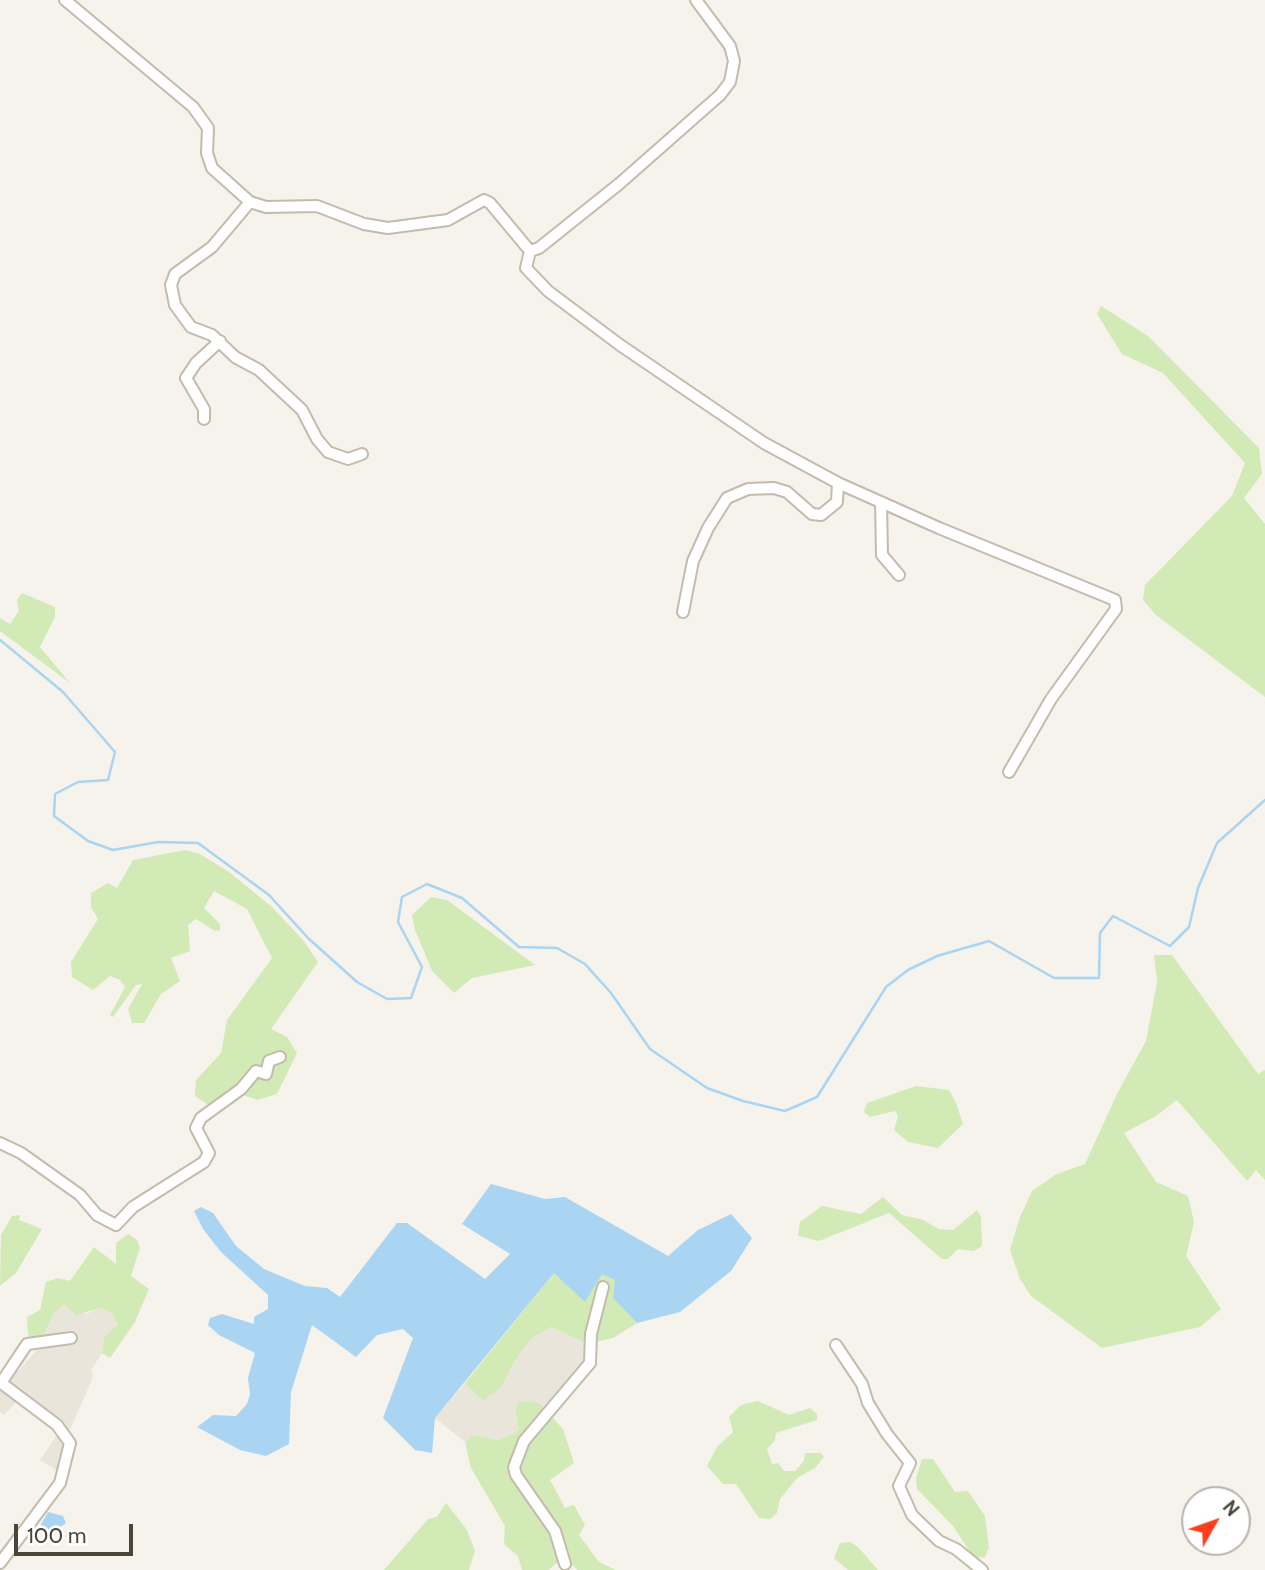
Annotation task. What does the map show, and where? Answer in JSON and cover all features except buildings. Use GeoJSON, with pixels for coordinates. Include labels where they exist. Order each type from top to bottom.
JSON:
{"type":"FeatureCollection","features":[{"type":"Feature","properties":{"kind":"street"},"geometry":{"type":"LineString","coordinates":[[65,0],[193,107],[208,128],[206,153],[212,168],[250,202],[266,207],[317,206],[352,220],[388,228],[448,220],[484,200],[498,209],[530,251]]}},
{"type":"Feature","properties":{"kind":"street"},"geometry":{"type":"LineString","coordinates":[[530,251],[539,248],[610,192],[720,95],[730,82],[734,61],[730,46],[696,0]]}},
{"type":"Feature","properties":{"kind":"street"},"geometry":{"type":"LineString","coordinates":[[250,202],[212,247],[180,268],[171,285],[175,305],[187,323],[220,341],[235,358],[260,370],[302,410],[317,439],[328,452],[348,458],[362,454]]}},
{"type":"Feature","properties":{"kind":"street"},"geometry":{"type":"LineString","coordinates":[[530,251],[526,264],[529,273],[570,309],[747,433],[838,483],[1115,600],[1116,609],[1045,707],[1009,772]]}},
{"type":"Feature","properties":{"kind":"street"},"geometry":{"type":"LineString","coordinates":[[204,419],[204,409],[186,378],[190,370],[220,341]]}},
{"type":"Feature","properties":{"kind":"street"},"geometry":{"type":"LineString","coordinates":[[683,612],[693,561],[708,528],[727,498],[748,489],[774,488],[788,492],[812,514],[821,515],[836,502],[838,483]]}},
{"type":"Feature","properties":{"kind":"street"},"geometry":{"type":"LineString","coordinates":[[881,502],[882,555],[899,575]]}},
{"type":"Feature","properties":{"kind":"street"},"geometry":{"type":"LineString","coordinates":[[0,1143],[21,1153],[80,1195],[97,1215],[116,1225],[140,1201],[204,1162],[209,1153],[196,1128],[201,1118],[240,1089],[256,1071],[266,1074],[269,1062],[280,1056]]}},
{"type":"Feature","properties":{"kind":"street"},"geometry":{"type":"LineString","coordinates":[[564,1568],[555,1531],[516,1475],[514,1467],[520,1447],[590,1363],[591,1334],[603,1287]]}},
{"type":"Feature","properties":{"kind":"street"},"geometry":{"type":"LineString","coordinates":[[4,1570],[0,1564],[60,1483],[69,1443],[68,1437],[57,1424],[1,1382],[27,1344],[71,1338]]}},
{"type":"Feature","properties":{"kind":"street"},"geometry":{"type":"LineString","coordinates":[[836,1345],[862,1384],[868,1403],[887,1434],[910,1463],[899,1486],[912,1514],[931,1535],[956,1549],[982,1570]]}},
{"type":"Feature","properties":{"kind":"shaded area"},"geometry":{"type":"Polygon","coordinates":[[[64,1303],[86,1314],[100,1308],[112,1314],[118,1324],[103,1344],[102,1353],[91,1370],[93,1377],[70,1430],[58,1471],[40,1460],[59,1432],[18,1400],[4,1415],[0,1412],[0,1392],[36,1351],[28,1335],[42,1338],[54,1313],[64,1303]]]}},
{"type":"Feature","properties":{"kind":"shaded area"},"geometry":{"type":"Polygon","coordinates":[[[551,1327],[588,1344],[594,1363],[551,1415],[515,1412],[519,1429],[514,1434],[498,1440],[472,1435],[465,1442],[435,1418],[465,1383],[483,1401],[501,1387],[516,1359],[531,1339],[551,1327]]]}},
{"type":"Feature","properties":{"kind":"green space"},"geometry":{"type":"Polygon","coordinates":[[[1101,306],[1148,336],[1259,448],[1262,474],[1244,498],[1265,524],[1265,697],[1156,615],[1143,600],[1145,585],[1232,496],[1245,463],[1163,373],[1122,354],[1097,314],[1101,306]]]}},
{"type":"Feature","properties":{"kind":"green space"},"geometry":{"type":"Polygon","coordinates":[[[22,593],[55,607],[55,617],[40,647],[70,683],[0,631],[0,618],[10,624],[19,611],[17,600],[22,593]]]}},
{"type":"Feature","properties":{"kind":"green space"},"geometry":{"type":"Polygon","coordinates":[[[185,850],[200,854],[229,872],[272,907],[303,940],[318,962],[271,1029],[287,1037],[297,1053],[277,1094],[257,1100],[228,1089],[210,1106],[195,1096],[196,1080],[221,1053],[227,1020],[272,958],[247,909],[214,891],[204,908],[220,924],[220,930],[215,931],[196,919],[188,925],[190,951],[171,958],[180,981],[161,994],[144,1023],[132,1023],[128,1009],[142,984],[136,985],[113,1017],[110,1015],[125,987],[120,980],[110,976],[93,990],[72,977],[71,962],[98,919],[91,907],[91,893],[108,883],[117,888],[133,860],[185,850]]]}},
{"type":"Feature","properties":{"kind":"green space"},"geometry":{"type":"Polygon","coordinates":[[[431,897],[447,900],[535,965],[472,978],[454,993],[432,971],[415,930],[412,915],[431,897]]]}},
{"type":"Feature","properties":{"kind":"green space"},"geometry":{"type":"Polygon","coordinates":[[[1154,955],[1172,955],[1258,1074],[1265,1070],[1265,1180],[1256,1170],[1247,1181],[1177,1100],[1156,1116],[1124,1133],[1156,1182],[1188,1196],[1194,1222],[1186,1256],[1221,1309],[1200,1327],[1102,1348],[1031,1296],[1020,1279],[1010,1250],[1020,1217],[1032,1191],[1055,1175],[1085,1164],[1117,1094],[1146,1041],[1157,982],[1154,955]]]}},
{"type":"Feature","properties":{"kind":"green space"},"geometry":{"type":"Polygon","coordinates":[[[916,1086],[949,1090],[956,1103],[963,1124],[938,1148],[908,1142],[894,1130],[898,1116],[895,1111],[870,1117],[864,1112],[867,1103],[916,1086]]]}},
{"type":"Feature","properties":{"kind":"green space"},"geometry":{"type":"Polygon","coordinates":[[[883,1197],[902,1215],[923,1220],[939,1229],[953,1230],[977,1210],[981,1217],[982,1246],[974,1251],[958,1249],[948,1259],[942,1259],[889,1213],[819,1241],[798,1236],[800,1222],[822,1206],[861,1214],[883,1197]]]}},
{"type":"Feature","properties":{"kind":"green space"},"geometry":{"type":"Polygon","coordinates":[[[20,1215],[19,1220],[42,1229],[16,1273],[0,1286],[1,1235],[12,1216],[20,1215]]]}},
{"type":"Feature","properties":{"kind":"green space"},"geometry":{"type":"Polygon","coordinates":[[[128,1234],[137,1240],[140,1248],[131,1276],[149,1289],[135,1322],[110,1358],[102,1353],[104,1338],[118,1324],[112,1314],[101,1308],[76,1315],[64,1304],[54,1313],[42,1338],[28,1335],[27,1317],[40,1310],[46,1282],[58,1278],[70,1281],[94,1247],[116,1264],[116,1243],[128,1234]]]}},
{"type":"Feature","properties":{"kind":"green space"},"geometry":{"type":"Polygon","coordinates":[[[554,1273],[602,1274],[616,1280],[613,1298],[637,1323],[613,1338],[588,1344],[551,1327],[531,1339],[516,1359],[501,1387],[483,1401],[465,1383],[554,1273]]]}},
{"type":"Feature","properties":{"kind":"green space"},"geometry":{"type":"Polygon","coordinates":[[[520,1401],[539,1403],[563,1429],[574,1463],[550,1480],[565,1508],[574,1505],[585,1525],[579,1535],[599,1562],[616,1570],[577,1570],[573,1565],[558,1562],[549,1570],[522,1570],[518,1556],[504,1544],[505,1526],[471,1468],[465,1442],[472,1435],[498,1440],[514,1434],[519,1429],[515,1411],[520,1401]]]}},
{"type":"Feature","properties":{"kind":"green space"},"geometry":{"type":"Polygon","coordinates":[[[758,1401],[789,1415],[810,1408],[817,1414],[817,1420],[776,1433],[775,1440],[767,1449],[772,1464],[778,1463],[784,1471],[795,1471],[804,1461],[805,1453],[821,1453],[824,1457],[815,1468],[797,1478],[780,1499],[777,1513],[770,1519],[759,1518],[736,1484],[723,1484],[707,1466],[717,1447],[733,1432],[729,1417],[741,1405],[758,1401]]]}},
{"type":"Feature","properties":{"kind":"green space"},"geometry":{"type":"Polygon","coordinates":[[[922,1459],[933,1459],[955,1492],[968,1491],[985,1516],[989,1547],[985,1557],[974,1558],[953,1526],[917,1489],[916,1478],[922,1459]]]}},
{"type":"Feature","properties":{"kind":"green space"},"geometry":{"type":"Polygon","coordinates":[[[446,1503],[467,1530],[475,1551],[469,1570],[384,1570],[428,1519],[437,1517],[446,1503]]]}},
{"type":"Feature","properties":{"kind":"green space"},"geometry":{"type":"Polygon","coordinates":[[[851,1542],[878,1570],[848,1570],[834,1558],[840,1543],[851,1542]]]}},
{"type":"Feature","properties":{"kind":"water"},"geometry":{"type":"Polygon","coordinates":[[[491,1184],[545,1199],[565,1197],[668,1256],[698,1230],[731,1214],[752,1238],[731,1271],[680,1312],[637,1323],[613,1298],[615,1280],[602,1274],[585,1302],[554,1273],[435,1418],[432,1453],[415,1450],[383,1418],[413,1338],[403,1329],[377,1335],[356,1357],[312,1325],[291,1392],[289,1444],[266,1456],[240,1450],[197,1427],[213,1415],[236,1416],[247,1404],[250,1394],[248,1378],[255,1353],[219,1335],[208,1325],[210,1318],[222,1314],[254,1324],[254,1317],[268,1309],[268,1295],[221,1252],[203,1229],[194,1211],[201,1207],[213,1213],[236,1246],[264,1269],[305,1286],[327,1288],[340,1297],[397,1223],[407,1223],[485,1279],[510,1254],[462,1224],[491,1184]]]}},
{"type":"Feature","properties":{"kind":"water"},"geometry":{"type":"Polygon","coordinates":[[[48,1512],[63,1516],[66,1523],[48,1536],[39,1528],[48,1512]]]}},
{"type":"Feature","properties":{"kind":"waterway"},"geometry":{"type":"LineString","coordinates":[[0,640],[63,692],[115,752],[108,780],[78,782],[55,794],[54,816],[88,841],[113,850],[158,842],[198,843],[269,895],[308,938],[357,982],[387,999],[411,998],[422,967],[398,922],[402,897],[427,884],[462,898],[519,947],[557,948],[585,964],[611,993],[650,1049],[707,1088],[743,1101],[785,1111],[817,1097],[886,987],[908,970],[937,956],[989,941],[1054,978],[1099,978],[1100,933],[1113,916],[1170,946],[1189,927],[1198,888],[1217,843],[1265,800]]}}]}
